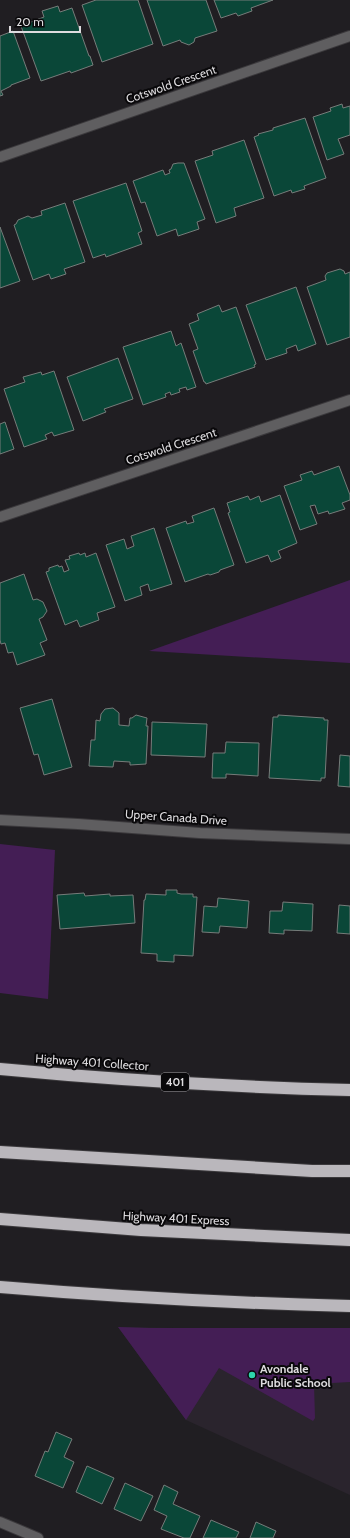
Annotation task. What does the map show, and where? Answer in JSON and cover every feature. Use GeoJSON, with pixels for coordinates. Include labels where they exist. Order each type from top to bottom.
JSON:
{"type":"FeatureCollection","features":[{"type":"Feature","properties":{"kind":"highway","name":"Highway 401 Collector"},"geometry":{"type":"LineString","coordinates":[[0,1069],[224,1085],[350,1090]]}},
{"type":"Feature","properties":{"kind":"highway"},"geometry":{"type":"LineString","coordinates":[[0,1152],[350,1172]]}},
{"type":"Feature","properties":{"kind":"highway","name":"Highway 401 Express"},"geometry":{"type":"LineString","coordinates":[[0,1220],[157,1231],[350,1240]]}},
{"type":"Feature","properties":{"kind":"highway"},"geometry":{"type":"LineString","coordinates":[[0,1287],[139,1298],[350,1306]]}},
{"type":"Feature","properties":{"kind":"street","name":"Cotswold Crescent"},"geometry":{"type":"LineString","coordinates":[[0,157],[350,36]]}},
{"type":"Feature","properties":{"kind":"street","name":"Cotswold Crescent"},"geometry":{"type":"LineString","coordinates":[[0,517],[350,400]]}},
{"type":"Feature","properties":{"kind":"street","name":"Upper Canada Drive"},"geometry":{"type":"LineString","coordinates":[[0,820],[200,833],[350,839]]}},
{"type":"Feature","properties":{"kind":"street"},"geometry":{"type":"LineString","coordinates":[[0,1522],[38,1538]]}},
{"type":"Feature","properties":{"kind":"shaded area"},"geometry":{"type":"Polygon","coordinates":[[[350,580],[350,663],[149,651],[350,580]]]}},
{"type":"Feature","properties":{"kind":"shaded area"},"geometry":{"type":"Polygon","coordinates":[[[0,844],[55,850],[48,999],[0,993],[0,844]]]}},
{"type":"Feature","properties":{"kind":"shaded area","name":"Avondale Public School"},"geometry":{"type":"Polygon","coordinates":[[[118,1327],[350,1331],[350,1495],[186,1420],[118,1327]]]}},
{"type":"Feature","properties":{"kind":"shaded area"},"geometry":{"type":"Polygon","coordinates":[[[118,1327],[350,1328],[350,1382],[314,1384],[315,1418],[313,1421],[219,1368],[186,1420],[118,1327]]]}},
{"type":"Feature","properties":{"kind":"building"},"geometry":{"type":"Polygon","coordinates":[[[96,0],[138,0],[153,44],[102,62],[82,5],[96,0]]]}},
{"type":"Feature","properties":{"kind":"building"},"geometry":{"type":"Polygon","coordinates":[[[147,0],[206,0],[217,31],[195,38],[194,42],[189,45],[181,42],[180,40],[163,46],[147,0]]]}},
{"type":"Feature","properties":{"kind":"building"},"geometry":{"type":"Polygon","coordinates":[[[214,0],[273,0],[251,8],[252,11],[238,16],[236,13],[221,18],[214,0]]]}},
{"type":"Feature","properties":{"kind":"building"},"geometry":{"type":"Polygon","coordinates":[[[58,6],[60,12],[72,8],[93,65],[41,81],[21,26],[44,17],[42,11],[58,6]]]}},
{"type":"Feature","properties":{"kind":"building"},"geometry":{"type":"Polygon","coordinates":[[[13,31],[30,78],[11,85],[1,91],[3,95],[0,96],[0,36],[13,31]]]}},
{"type":"Feature","properties":{"kind":"building"},"geometry":{"type":"Polygon","coordinates":[[[342,104],[343,108],[350,106],[350,135],[338,139],[344,154],[327,160],[313,117],[331,111],[330,108],[342,104]]]}},
{"type":"Feature","properties":{"kind":"building"},"geometry":{"type":"Polygon","coordinates":[[[305,118],[326,178],[304,186],[305,189],[292,193],[291,190],[274,196],[254,137],[259,135],[258,134],[273,130],[273,128],[305,118]]]}},
{"type":"Feature","properties":{"kind":"building"},"geometry":{"type":"Polygon","coordinates":[[[244,140],[264,198],[234,208],[236,216],[216,223],[195,161],[213,155],[212,151],[244,140]]]}},
{"type":"Feature","properties":{"kind":"building"},"geometry":{"type":"Polygon","coordinates":[[[184,163],[205,219],[197,222],[199,229],[178,236],[176,229],[157,236],[145,202],[141,203],[133,181],[163,170],[165,175],[170,173],[169,170],[173,164],[184,163]]]}},
{"type":"Feature","properties":{"kind":"building"},"geometry":{"type":"Polygon","coordinates":[[[126,183],[142,231],[138,233],[142,244],[106,257],[105,254],[93,258],[73,201],[126,183]]]}},
{"type":"Feature","properties":{"kind":"building"},"geometry":{"type":"Polygon","coordinates":[[[65,203],[85,262],[64,269],[66,274],[51,279],[49,274],[33,280],[14,225],[18,220],[28,216],[32,218],[42,215],[41,211],[65,203]]]}},
{"type":"Feature","properties":{"kind":"building"},"geometry":{"type":"Polygon","coordinates":[[[0,227],[20,281],[0,288],[0,227]]]}},
{"type":"Feature","properties":{"kind":"building"},"geometry":{"type":"Polygon","coordinates":[[[340,269],[344,271],[345,274],[350,272],[350,337],[327,345],[307,287],[326,280],[325,276],[327,273],[340,269]]]}},
{"type":"Feature","properties":{"kind":"building"},"geometry":{"type":"Polygon","coordinates":[[[296,287],[316,344],[298,351],[296,345],[286,349],[287,353],[266,360],[246,305],[296,287]]]}},
{"type":"Feature","properties":{"kind":"building"},"geometry":{"type":"Polygon","coordinates":[[[219,305],[222,312],[236,307],[256,364],[254,365],[255,367],[206,384],[193,351],[198,349],[189,324],[199,320],[197,314],[219,305]]]}},
{"type":"Feature","properties":{"kind":"building"},"geometry":{"type":"Polygon","coordinates":[[[171,331],[176,346],[181,343],[196,387],[187,390],[186,387],[179,389],[180,392],[171,395],[170,392],[165,394],[166,397],[143,405],[123,347],[171,331]]]}},
{"type":"Feature","properties":{"kind":"building"},"geometry":{"type":"Polygon","coordinates":[[[118,358],[133,399],[104,409],[106,412],[83,421],[67,377],[118,358]]]}},
{"type":"Feature","properties":{"kind":"building"},"geometry":{"type":"Polygon","coordinates":[[[54,371],[74,430],[54,436],[52,432],[45,435],[47,439],[24,447],[4,389],[25,382],[23,377],[41,372],[42,375],[54,371]]]}},
{"type":"Feature","properties":{"kind":"building"},"geometry":{"type":"Polygon","coordinates":[[[5,422],[14,449],[0,454],[0,424],[5,422]]]}},
{"type":"Feature","properties":{"kind":"building"},"geometry":{"type":"Polygon","coordinates":[[[339,466],[350,495],[350,500],[342,503],[345,509],[329,514],[328,511],[318,514],[315,505],[310,506],[317,524],[300,530],[284,486],[302,480],[300,475],[312,471],[314,475],[339,466]]]}},
{"type":"Feature","properties":{"kind":"building"},"geometry":{"type":"Polygon","coordinates":[[[280,495],[297,543],[278,551],[281,558],[271,562],[268,555],[246,563],[228,513],[230,512],[227,503],[248,496],[250,500],[259,496],[261,502],[280,495]]]}},
{"type":"Feature","properties":{"kind":"building"},"geometry":{"type":"Polygon","coordinates":[[[214,508],[234,565],[220,570],[219,572],[185,582],[166,528],[186,521],[187,524],[194,522],[192,516],[214,508]]]}},
{"type":"Feature","properties":{"kind":"building"},"geometry":{"type":"Polygon","coordinates":[[[154,528],[172,584],[150,591],[148,584],[140,587],[142,595],[125,601],[106,545],[124,539],[127,549],[134,546],[131,536],[154,528]]]}},
{"type":"Feature","properties":{"kind":"building"},"geometry":{"type":"Polygon","coordinates":[[[79,553],[80,555],[85,553],[86,557],[96,553],[115,607],[97,613],[99,620],[80,627],[77,620],[65,625],[46,572],[49,571],[49,568],[58,565],[59,567],[62,566],[64,572],[69,570],[65,560],[70,559],[69,556],[79,553]]]}},
{"type":"Feature","properties":{"kind":"building"},"geometry":{"type":"Polygon","coordinates":[[[24,574],[33,600],[37,599],[43,602],[47,611],[43,617],[39,619],[47,640],[40,643],[45,655],[17,665],[13,652],[8,653],[5,643],[1,644],[0,640],[0,583],[24,574]]]}},
{"type":"Feature","properties":{"kind":"building"},"geometry":{"type":"Polygon","coordinates":[[[52,699],[72,767],[44,775],[38,754],[34,755],[20,708],[52,699]]]}},
{"type":"Feature","properties":{"kind":"building"},"geometry":{"type":"Polygon","coordinates":[[[113,708],[119,713],[119,725],[129,726],[130,718],[136,715],[147,718],[146,764],[130,765],[130,762],[114,761],[113,767],[89,766],[91,740],[95,740],[96,720],[100,721],[101,714],[105,709],[113,708]]]}},
{"type":"Feature","properties":{"kind":"building"},"geometry":{"type":"Polygon","coordinates":[[[278,715],[324,718],[324,720],[328,720],[325,778],[321,778],[321,781],[269,778],[273,717],[278,717],[278,715]]]}},
{"type":"Feature","properties":{"kind":"building"},"geometry":{"type":"Polygon","coordinates":[[[152,722],[207,724],[205,757],[151,755],[152,722]]]}},
{"type":"Feature","properties":{"kind":"building"},"geometry":{"type":"Polygon","coordinates":[[[226,742],[259,743],[258,776],[226,774],[226,778],[212,778],[213,753],[225,753],[226,742]]]}},
{"type":"Feature","properties":{"kind":"building"},"geometry":{"type":"Polygon","coordinates":[[[340,755],[350,756],[350,787],[338,786],[340,755]]]}},
{"type":"Feature","properties":{"kind":"building"},"geometry":{"type":"Polygon","coordinates":[[[166,890],[177,890],[177,893],[193,894],[193,897],[197,897],[193,956],[174,955],[174,962],[157,961],[157,954],[141,953],[144,900],[146,894],[166,895],[166,890]]]}},
{"type":"Feature","properties":{"kind":"building"},"geometry":{"type":"Polygon","coordinates":[[[84,893],[85,896],[110,894],[110,896],[133,895],[135,923],[60,929],[57,895],[84,893]]]}},
{"type":"Feature","properties":{"kind":"building"},"geometry":{"type":"Polygon","coordinates":[[[218,898],[249,901],[247,928],[220,926],[219,933],[202,932],[204,906],[217,907],[218,898]]]}},
{"type":"Feature","properties":{"kind":"building"},"geometry":{"type":"Polygon","coordinates":[[[283,902],[313,904],[312,931],[284,930],[284,934],[269,933],[270,911],[282,911],[283,902]]]}},
{"type":"Feature","properties":{"kind":"building"},"geometry":{"type":"Polygon","coordinates":[[[339,905],[350,906],[350,934],[337,933],[339,905]]]}},
{"type":"Feature","properties":{"kind":"building"},"geometry":{"type":"Polygon","coordinates":[[[56,1432],[72,1439],[64,1457],[74,1462],[63,1488],[35,1476],[45,1451],[48,1452],[56,1432]]]}},
{"type":"Feature","properties":{"kind":"building"},"geometry":{"type":"Polygon","coordinates":[[[87,1466],[114,1478],[102,1504],[76,1492],[87,1466]]]}},
{"type":"Feature","properties":{"kind":"building"},"geometry":{"type":"Polygon","coordinates":[[[125,1483],[153,1496],[141,1521],[114,1509],[125,1483]]]}},
{"type":"Feature","properties":{"kind":"building"},"geometry":{"type":"Polygon","coordinates":[[[164,1485],[178,1492],[173,1504],[200,1516],[190,1538],[184,1538],[161,1529],[167,1516],[154,1510],[164,1485]]]}},
{"type":"Feature","properties":{"kind":"building"},"geometry":{"type":"Polygon","coordinates":[[[211,1520],[239,1532],[236,1538],[203,1538],[211,1520]]]}},
{"type":"Feature","properties":{"kind":"building"},"geometry":{"type":"Polygon","coordinates":[[[256,1522],[276,1531],[273,1538],[250,1538],[256,1522]]]}},
{"type":"Feature","properties":{"kind":"place","name":"Avondale Public School"},"geometry":{"type":"Point","coordinates":[252,1375]}}]}
